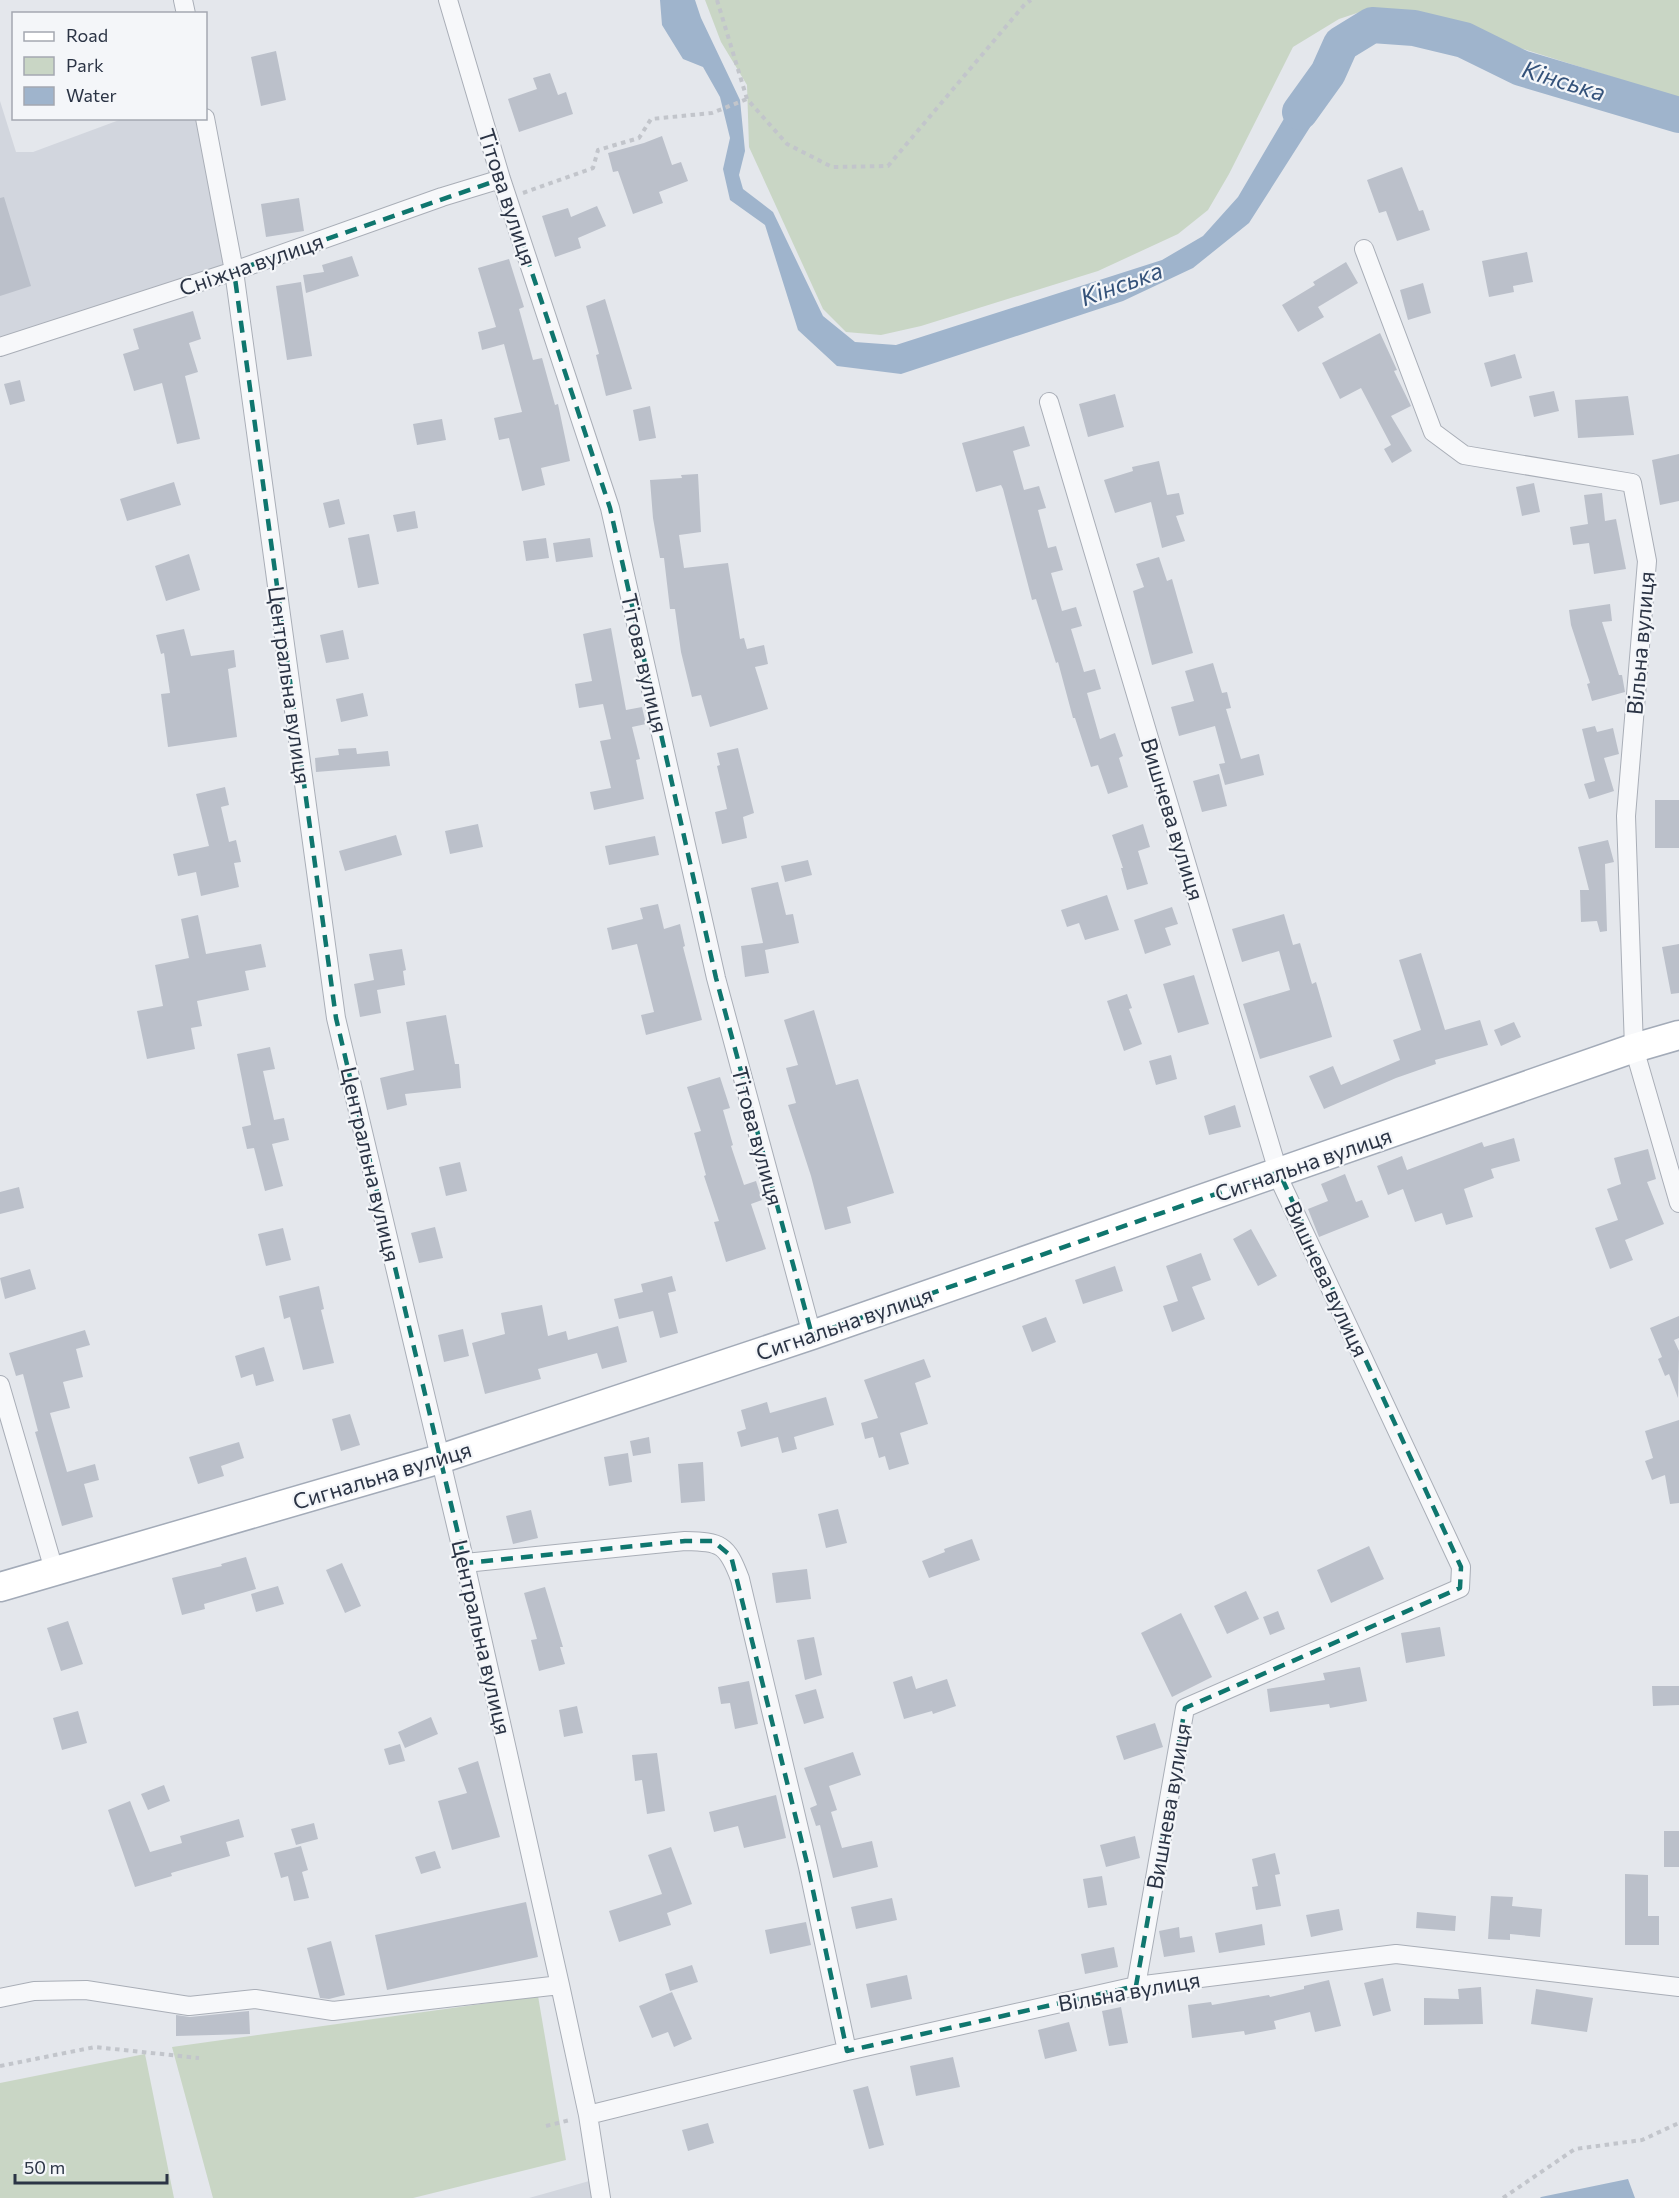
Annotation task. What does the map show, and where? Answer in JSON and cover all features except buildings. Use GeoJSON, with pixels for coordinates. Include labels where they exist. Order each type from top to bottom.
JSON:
{"type":"FeatureCollection","features":[{"type":"Feature","properties":{"kind":"main road","name":"Сигнальна вулиця"},"geometry":{"type":"LineString","coordinates":[[0,1587],[440,1459],[812,1335],[1634,1048],[1679,1035]]}},
{"type":"Feature","properties":{"kind":"street","name":"Тітова вулиця"},"geometry":{"type":"LineString","coordinates":[[448,0],[501,179],[610,508],[716,978],[812,1335]]}},
{"type":"Feature","properties":{"kind":"street","name":"Центральна вулиця"},"geometry":{"type":"LineString","coordinates":[[205,120],[234,271],[336,1018],[465,1563],[560,1984],[588,2115],[602,2198]]}},
{"type":"Feature","properties":{"kind":"street","name":"Сніжна вулиця"},"geometry":{"type":"LineString","coordinates":[[0,347],[234,271],[441,197],[501,179]]}},
{"type":"Feature","properties":{"kind":"street","name":"Вільна вулиця"},"geometry":{"type":"LineString","coordinates":[[1364,249],[1433,432],[1464,455],[1632,483],[1647,561],[1626,816],[1634,1048],[1679,1203]]}},
{"type":"Feature","properties":{"kind":"street","name":"Вишнева вулиця"},"geometry":{"type":"LineString","coordinates":[[1049,402],[1282,1185],[1461,1568],[1460,1588],[1185,1708],[1136,1986]]}},
{"type":"Feature","properties":{"kind":"street"},"geometry":{"type":"LineString","coordinates":[[0,1385],[54,1570]]}},
{"type":"Feature","properties":{"kind":"street"},"geometry":{"type":"LineString","coordinates":[[465,1563],[685,1541],[713,1542],[731,1556],[740,1579],[808,1867],[846,2051]]}},
{"type":"Feature","properties":{"kind":"street","name":"Вільна вулиця"},"geometry":{"type":"LineString","coordinates":[[588,2115],[846,2051],[1136,1986],[1396,1953],[1679,1987]]}},
{"type":"Feature","properties":{"kind":"street"},"geometry":{"type":"LineString","coordinates":[[0,1998],[34,1991],[86,1990],[189,2006],[255,1999],[333,2011],[560,1984]]}},
{"type":"Feature","properties":{"kind":"path"},"geometry":{"type":"LineString","coordinates":[[717,0],[747,99],[787,144],[832,167],[888,166],[1025,4],[1031,0]]}},
{"type":"Feature","properties":{"kind":"path"},"geometry":{"type":"LineString","coordinates":[[508,198],[593,168],[598,150],[639,138],[651,119],[712,113],[747,99]]}},
{"type":"Feature","properties":{"kind":"path"},"geometry":{"type":"LineString","coordinates":[[0,2066],[95,2047],[199,2058]]}},
{"type":"Feature","properties":{"kind":"path"},"geometry":{"type":"LineString","coordinates":[[546,2126],[588,2115]]}},
{"type":"Feature","properties":{"kind":"path"},"geometry":{"type":"LineString","coordinates":[[1503,2198],[1575,2149],[1642,2140],[1679,2123]]}},
{"type":"Feature","properties":{"kind":"highlighted area"},"geometry":{"type":"Polygon","coordinates":[[[501,179],[610,508],[716,978],[812,1335],[1279,1172],[1461,1567],[1460,1588],[1185,1708],[1136,1986],[847,2051],[808,1867],[731,1556],[713,1541],[685,1541],[465,1563],[336,1018],[234,271],[501,179]]]}},
{"type":"Feature","properties":{"kind":"shaded area"},"geometry":{"type":"Polygon","coordinates":[[[0,101],[16,152],[33,152],[119,120],[201,120],[231,270],[0,345],[0,101]]]}},
{"type":"Feature","properties":{"kind":"shaded area"},"geometry":{"type":"Polygon","coordinates":[[[600,2178],[603,2198],[529,2198],[600,2178]]]}},
{"type":"Feature","properties":{"kind":"green space"},"geometry":{"type":"Polygon","coordinates":[[[705,0],[1679,0],[1679,98],[1399,10],[1369,9],[1339,19],[1293,47],[1229,174],[1208,210],[1178,234],[1098,271],[921,326],[881,335],[846,332],[823,309],[749,147],[747,85],[721,42],[705,0]]]}},
{"type":"Feature","properties":{"kind":"green space"},"geometry":{"type":"Polygon","coordinates":[[[538,1996],[566,2160],[413,2198],[213,2198],[172,2047],[538,1996]]]}},
{"type":"Feature","properties":{"kind":"green space"},"geometry":{"type":"Polygon","coordinates":[[[145,2054],[174,2198],[0,2198],[0,2083],[145,2054]]]}},
{"type":"Feature","properties":{"kind":"water"},"geometry":{"type":"Polygon","coordinates":[[[660,0],[695,0],[701,18],[740,100],[745,151],[739,175],[743,189],[773,212],[823,316],[855,342],[896,345],[1162,260],[1203,236],[1238,197],[1302,88],[1328,73],[1328,99],[1249,223],[1193,268],[1123,301],[901,374],[837,366],[798,330],[765,225],[730,200],[723,169],[730,138],[720,97],[703,67],[683,59],[662,25],[660,0]]]}},
{"type":"Feature","properties":{"kind":"water"},"geometry":{"type":"Polygon","coordinates":[[[1628,2179],[1635,2198],[1540,2198],[1541,2197],[1628,2179]]]}},
{"type":"Feature","properties":{"kind":"waterway","name":"Кінська"},"geometry":{"type":"LineString","coordinates":[[1300,112],[1328,73],[1341,44],[1372,25],[1414,28],[1464,40],[1521,68],[1679,115]]}}]}
